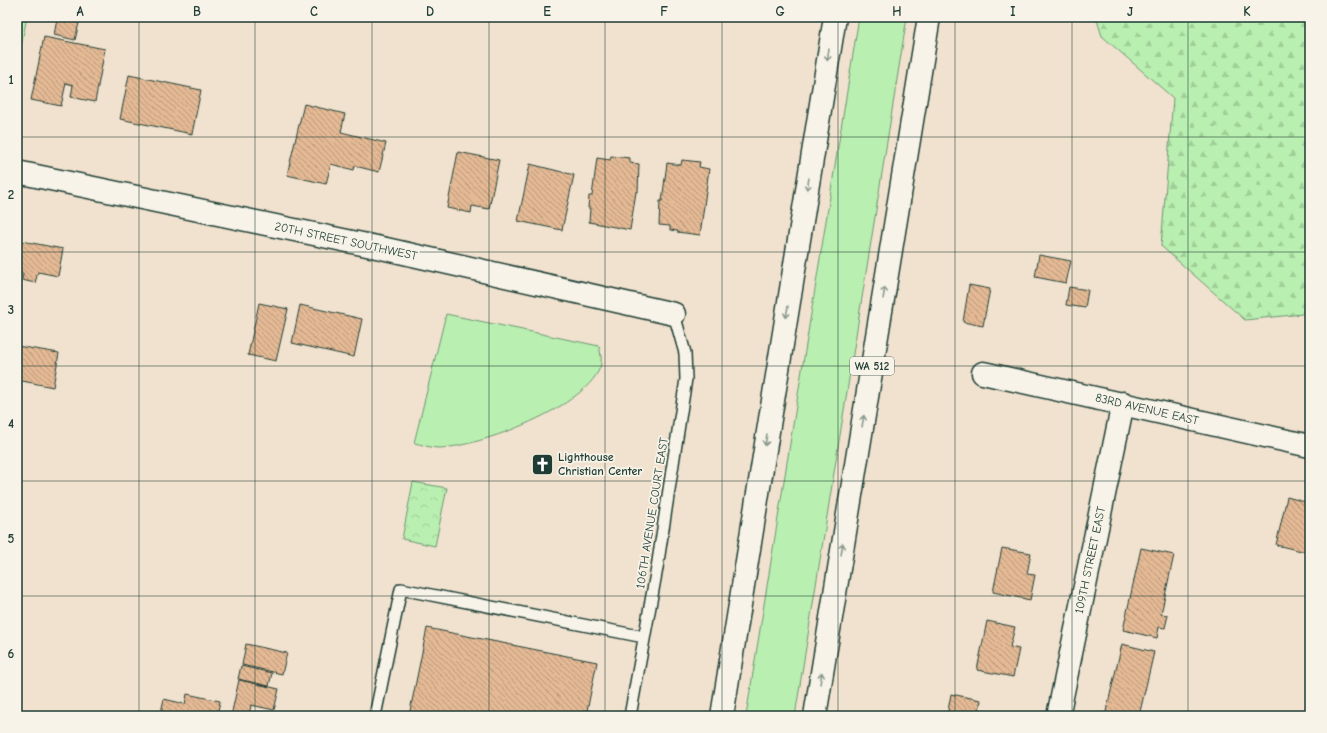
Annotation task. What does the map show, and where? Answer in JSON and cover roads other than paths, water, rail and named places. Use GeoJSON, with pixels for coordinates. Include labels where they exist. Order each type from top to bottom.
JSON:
{"type":"FeatureCollection","features":[{"type":"Feature","properties":{"kind":"main road"},"geometry":{"type":"LineString","coordinates":[[722,716],[835,17]]}},
{"type":"Feature","properties":{"kind":"main road","name":"WA 512"},"geometry":{"type":"LineString","coordinates":[[815,716],[929,17]]}},
{"type":"Feature","properties":{"kind":"main road","name":"20TH STREET SOUTHWEST"},"geometry":{"type":"LineString","coordinates":[[17,172],[386,249],[674,314]]}},
{"type":"Feature","properties":{"kind":"main road","name":"83RD AVENUE EAST"},"geometry":{"type":"LineString","coordinates":[[983,373],[1123,403],[1310,446]]}},
{"type":"Feature","properties":{"kind":"main road","name":"109TH STREET EAST"},"geometry":{"type":"LineString","coordinates":[[1058,716],[1123,403]]}},
{"type":"Feature","properties":{"kind":"lane","name":"106TH AVENUE COURT EAST"},"geometry":{"type":"LineString","coordinates":[[630,716],[686,379],[685,353],[674,314]]}},
{"type":"Feature","properties":{"kind":"lane"},"geometry":{"type":"LineString","coordinates":[[375,716],[401,589],[644,637]]}},
{"type":"Feature","properties":{"kind":"place","name":"Lighthouse Christian Center"},"geometry":{"type":"Point","coordinates":[542,464]}}]}
